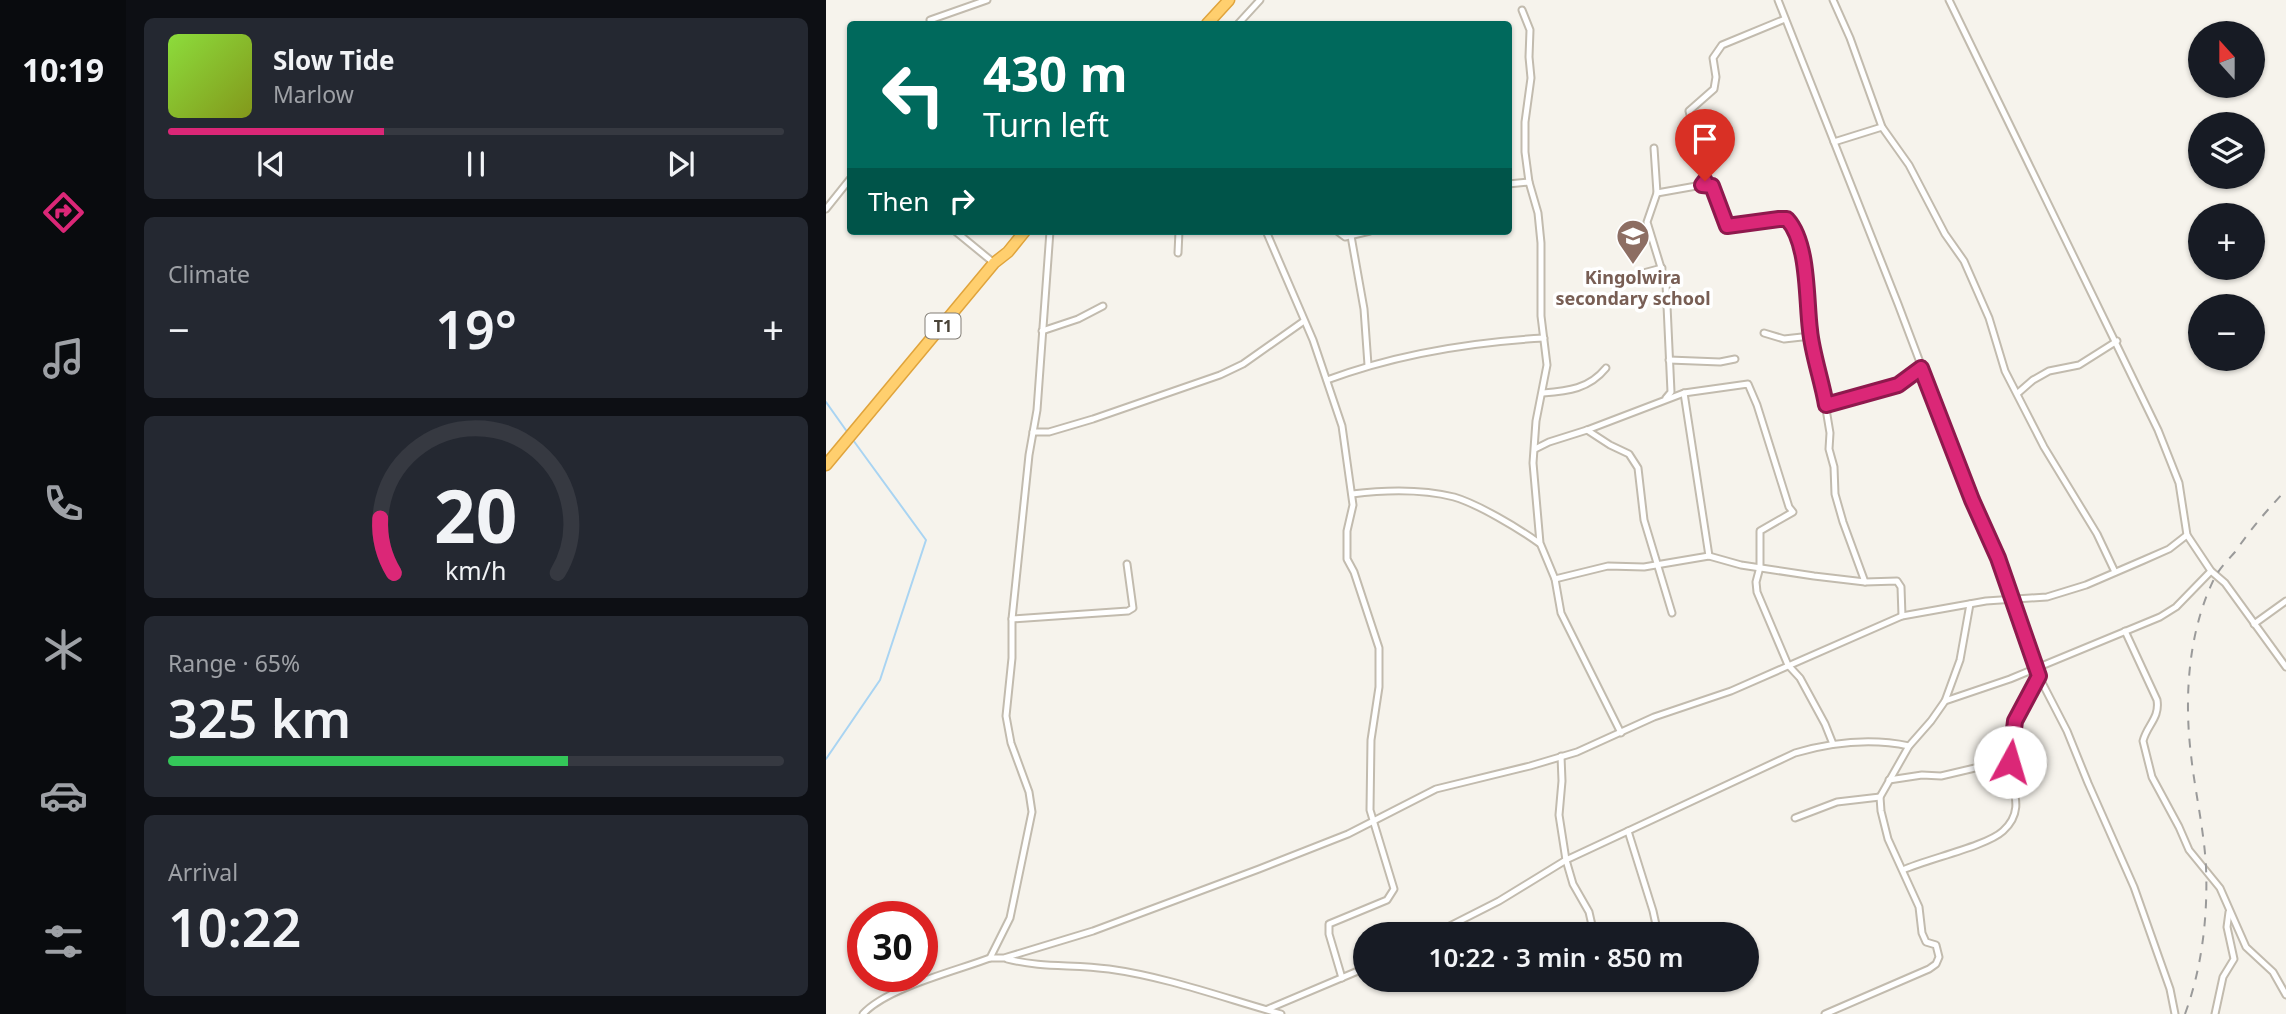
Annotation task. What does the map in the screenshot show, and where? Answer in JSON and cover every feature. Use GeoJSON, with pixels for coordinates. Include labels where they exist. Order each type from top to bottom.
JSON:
{"type":"FeatureCollection","features":[{"type":"Feature","properties":{"kind":"highway"},"geometry":{"type":"LineString","coordinates":[[1210,21],[1229,0]]}},
{"type":"Feature","properties":{"kind":"highway","name":"T1"},"geometry":{"type":"LineString","coordinates":[[826,465],[995,263],[1022,235]]}},
{"type":"Feature","properties":{"kind":"street"},"geometry":{"type":"LineString","coordinates":[[930,20],[971,3],[988,0]]}},
{"type":"Feature","properties":{"kind":"street"},"geometry":{"type":"LineString","coordinates":[[1240,21],[1260,0]]}},
{"type":"Feature","properties":{"kind":"street"},"geometry":{"type":"LineString","coordinates":[[1778,0],[1972,500],[1996,551],[2035,669],[2067,730],[2124,869],[2134,887],[2171,989],[2175,1014]]}},
{"type":"Feature","properties":{"kind":"street"},"geometry":{"type":"LineString","coordinates":[[1833,0],[1850,38],[1882,127],[1909,165],[1945,234],[1965,261],[1989,318],[2005,371],[2045,447],[2097,534],[2115,572]]}},
{"type":"Feature","properties":{"kind":"street"},"geometry":{"type":"LineString","coordinates":[[1949,0],[2158,430],[2179,483],[2187,535],[2211,571],[2225,583],[2286,667]]}},
{"type":"Feature","properties":{"kind":"street"},"geometry":{"type":"LineString","coordinates":[[1522,10],[1530,30],[1531,78],[1525,122],[1529,182],[1538,213],[1541,243],[1541,316],[1547,365],[1536,422],[1533,477],[1540,543],[1555,579],[1561,613],[1621,733]]}},
{"type":"Feature","properties":{"kind":"street"},"geometry":{"type":"LineString","coordinates":[[1702,185],[1707,179],[1689,111],[1714,89],[1716,77],[1713,58],[1722,44],[1785,19]]}},
{"type":"Feature","properties":{"kind":"street"},"geometry":{"type":"LineString","coordinates":[[1834,142],[1882,127]]}},
{"type":"Feature","properties":{"kind":"street"},"geometry":{"type":"LineString","coordinates":[[1654,148],[1657,193],[1647,222],[1666,284],[1671,392],[1664,401]]}},
{"type":"Feature","properties":{"kind":"street"},"geometry":{"type":"LineString","coordinates":[[1512,184],[1529,182]]}},
{"type":"Feature","properties":{"kind":"street"},"geometry":{"type":"LineString","coordinates":[[826,209],[847,183]]}},
{"type":"Feature","properties":{"kind":"street"},"geometry":{"type":"LineString","coordinates":[[1657,193],[1702,185],[1712,186],[1727,226],[1779,219],[1787,219],[1792,225],[1803,261],[1811,336],[1826,405],[1835,494],[1866,582]]}},
{"type":"Feature","properties":{"kind":"street"},"geometry":{"type":"LineString","coordinates":[[960,235],[995,263]]}},
{"type":"Feature","properties":{"kind":"street"},"geometry":{"type":"LineString","coordinates":[[990,958],[1010,918],[1032,812],[1029,792],[1011,743],[1006,716],[1012,658],[1012,620],[1037,410],[1050,235]]}},
{"type":"Feature","properties":{"kind":"street"},"geometry":{"type":"LineString","coordinates":[[1178,253],[1179,235]]}},
{"type":"Feature","properties":{"kind":"street"},"geometry":{"type":"LineString","coordinates":[[1268,235],[1304,321],[1342,426],[1352,494],[1347,559],[1354,572],[1379,648],[1379,687],[1371,740],[1369,783],[1373,823],[1392,875],[1394,889],[1387,900],[1329,924],[1329,934],[1342,978]]}},
{"type":"Feature","properties":{"kind":"street"},"geometry":{"type":"LineString","coordinates":[[1340,235],[1355,235]]}},
{"type":"Feature","properties":{"kind":"street"},"geometry":{"type":"LineString","coordinates":[[1351,236],[1364,309],[1368,365]]}},
{"type":"Feature","properties":{"kind":"street"},"geometry":{"type":"LineString","coordinates":[[1613,281],[1662,268]]}},
{"type":"Feature","properties":{"kind":"street"},"geometry":{"type":"LineString","coordinates":[[1042,331],[1102,306]]}},
{"type":"Feature","properties":{"kind":"street"},"geometry":{"type":"LineString","coordinates":[[1033,432],[1049,432],[1093,419],[1220,375],[1243,364],[1304,321]]}},
{"type":"Feature","properties":{"kind":"street"},"geometry":{"type":"LineString","coordinates":[[1764,333],[1784,339],[1811,336]]}},
{"type":"Feature","properties":{"kind":"street"},"geometry":{"type":"LineString","coordinates":[[1326,380],[1368,365],[1410,356],[1517,339],[1544,338]]}},
{"type":"Feature","properties":{"kind":"street"},"geometry":{"type":"LineString","coordinates":[[2018,393],[2049,371],[2080,365],[2117,341]]}},
{"type":"Feature","properties":{"kind":"street"},"geometry":{"type":"LineString","coordinates":[[1669,360],[1707,362],[1735,359]]}},
{"type":"Feature","properties":{"kind":"street"},"geometry":{"type":"LineString","coordinates":[[1543,393],[1583,386],[1598,379],[1606,368]]}},
{"type":"Feature","properties":{"kind":"street"},"geometry":{"type":"LineString","coordinates":[[1826,405],[1898,385],[1921,368]]}},
{"type":"Feature","properties":{"kind":"street"},"geometry":{"type":"LineString","coordinates":[[1535,449],[1684,393],[1746,383],[1752,390],[1789,507],[1793,512],[1760,531],[1757,592],[1788,665],[1805,687],[1833,744]]}},
{"type":"Feature","properties":{"kind":"street"},"geometry":{"type":"LineString","coordinates":[[1684,393],[1709,556]]}},
{"type":"Feature","properties":{"kind":"street"},"geometry":{"type":"LineString","coordinates":[[1587,430],[1629,454],[1638,468],[1644,520],[1672,613]]}},
{"type":"Feature","properties":{"kind":"street"},"geometry":{"type":"LineString","coordinates":[[1352,494],[1418,492],[1458,498],[1514,526],[1540,543]]}},
{"type":"Feature","properties":{"kind":"street"},"geometry":{"type":"LineString","coordinates":[[1004,958],[1093,931],[1272,864],[1373,823],[1418,796],[1436,789],[1561,756],[1654,717],[1731,691],[1858,637],[1902,615],[1970,604],[2047,597],[2086,585],[2169,549],[2187,535]]}},
{"type":"Feature","properties":{"kind":"street"},"geometry":{"type":"LineString","coordinates":[[1555,579],[1608,566],[1644,567],[1709,556],[1760,568],[1814,576],[1866,582],[1897,581],[1901,587],[1902,615]]}},
{"type":"Feature","properties":{"kind":"street"},"geometry":{"type":"LineString","coordinates":[[1012,620],[1128,611],[1133,608],[1128,564]]}},
{"type":"Feature","properties":{"kind":"street"},"geometry":{"type":"LineString","coordinates":[[1945,701],[2035,669],[2161,617],[2176,607],[2211,571]]}},
{"type":"Feature","properties":{"kind":"street"},"geometry":{"type":"LineString","coordinates":[[2254,624],[2286,601]]}},
{"type":"Feature","properties":{"kind":"street"},"geometry":{"type":"LineString","coordinates":[[1825,1014],[1917,975],[1936,964],[1939,957],[1936,945],[1926,942],[1922,933],[1919,907],[1888,839],[1880,797],[1909,746],[1945,701],[1959,660],[1970,604]]}},
{"type":"Feature","properties":{"kind":"street"},"geometry":{"type":"LineString","coordinates":[[2125,631],[2150,683],[2158,709],[2143,741],[2152,777],[2189,850],[2220,888],[2246,947],[2273,972],[2286,995]]}},
{"type":"Feature","properties":{"kind":"street"},"geometry":{"type":"LineString","coordinates":[[1903,870],[1987,840],[2003,831],[2014,815],[2017,799],[2010,766],[2015,721],[2039,676]]}},
{"type":"Feature","properties":{"kind":"street"},"geometry":{"type":"LineString","coordinates":[[1458,922],[1566,860],[1795,753],[1833,744],[1888,741],[1909,746]]}},
{"type":"Feature","properties":{"kind":"street"},"geometry":{"type":"LineString","coordinates":[[1561,756],[1559,815],[1566,860],[1573,884],[1589,912],[1591,922]]}},
{"type":"Feature","properties":{"kind":"street"},"geometry":{"type":"LineString","coordinates":[[1889,780],[2010,766]]}},
{"type":"Feature","properties":{"kind":"street"},"geometry":{"type":"LineString","coordinates":[[1795,818],[1837,802],[1880,797]]}},
{"type":"Feature","properties":{"kind":"street"},"geometry":{"type":"LineString","coordinates":[[1628,831],[1655,922]]}},
{"type":"Feature","properties":{"kind":"street"},"geometry":{"type":"LineString","coordinates":[[2216,1014],[2222,982],[2234,959],[2227,927],[2229,912]]}},
{"type":"Feature","properties":{"kind":"street"},"geometry":{"type":"LineString","coordinates":[[863,1014],[871,1006],[900,990],[990,958],[1004,958],[1028,964],[1108,969],[1281,1014]]}},
{"type":"Feature","properties":{"kind":"street"},"geometry":{"type":"LineString","coordinates":[[1266,1010],[1353,973]]}},
{"type":"Feature","properties":{"kind":"waterway"},"geometry":{"type":"LineString","coordinates":[[826,402],[848,433]]}},
{"type":"Feature","properties":{"kind":"waterway"},"geometry":{"type":"LineString","coordinates":[[826,759],[880,680],[926,540],[853,440]]}},
{"type":"Feature","properties":{"kind":"railway"},"geometry":{"type":"LineString","coordinates":[[2185,1014],[2200,960],[2206,904],[2205,853],[2189,733],[2188,687],[2194,642],[2206,598],[2217,574],[2286,490]]}},
{"type":"Feature","properties":{"kind":"place","name":"Kingolwira secondary school"},"geometry":{"type":"Point","coordinates":[1633,266]}},
{"type":"Feature","properties":{"kind":"route"},"geometry":{"type":"LineString","coordinates":[[1705,181],[1702,185],[1712,186],[1727,226],[1779,219],[1787,219],[1792,225],[1803,261],[1810,330],[1826,405],[1898,385],[1921,368],[1972,500],[1998,558],[2039,676],[2015,721],[2010,762]]}}]}
